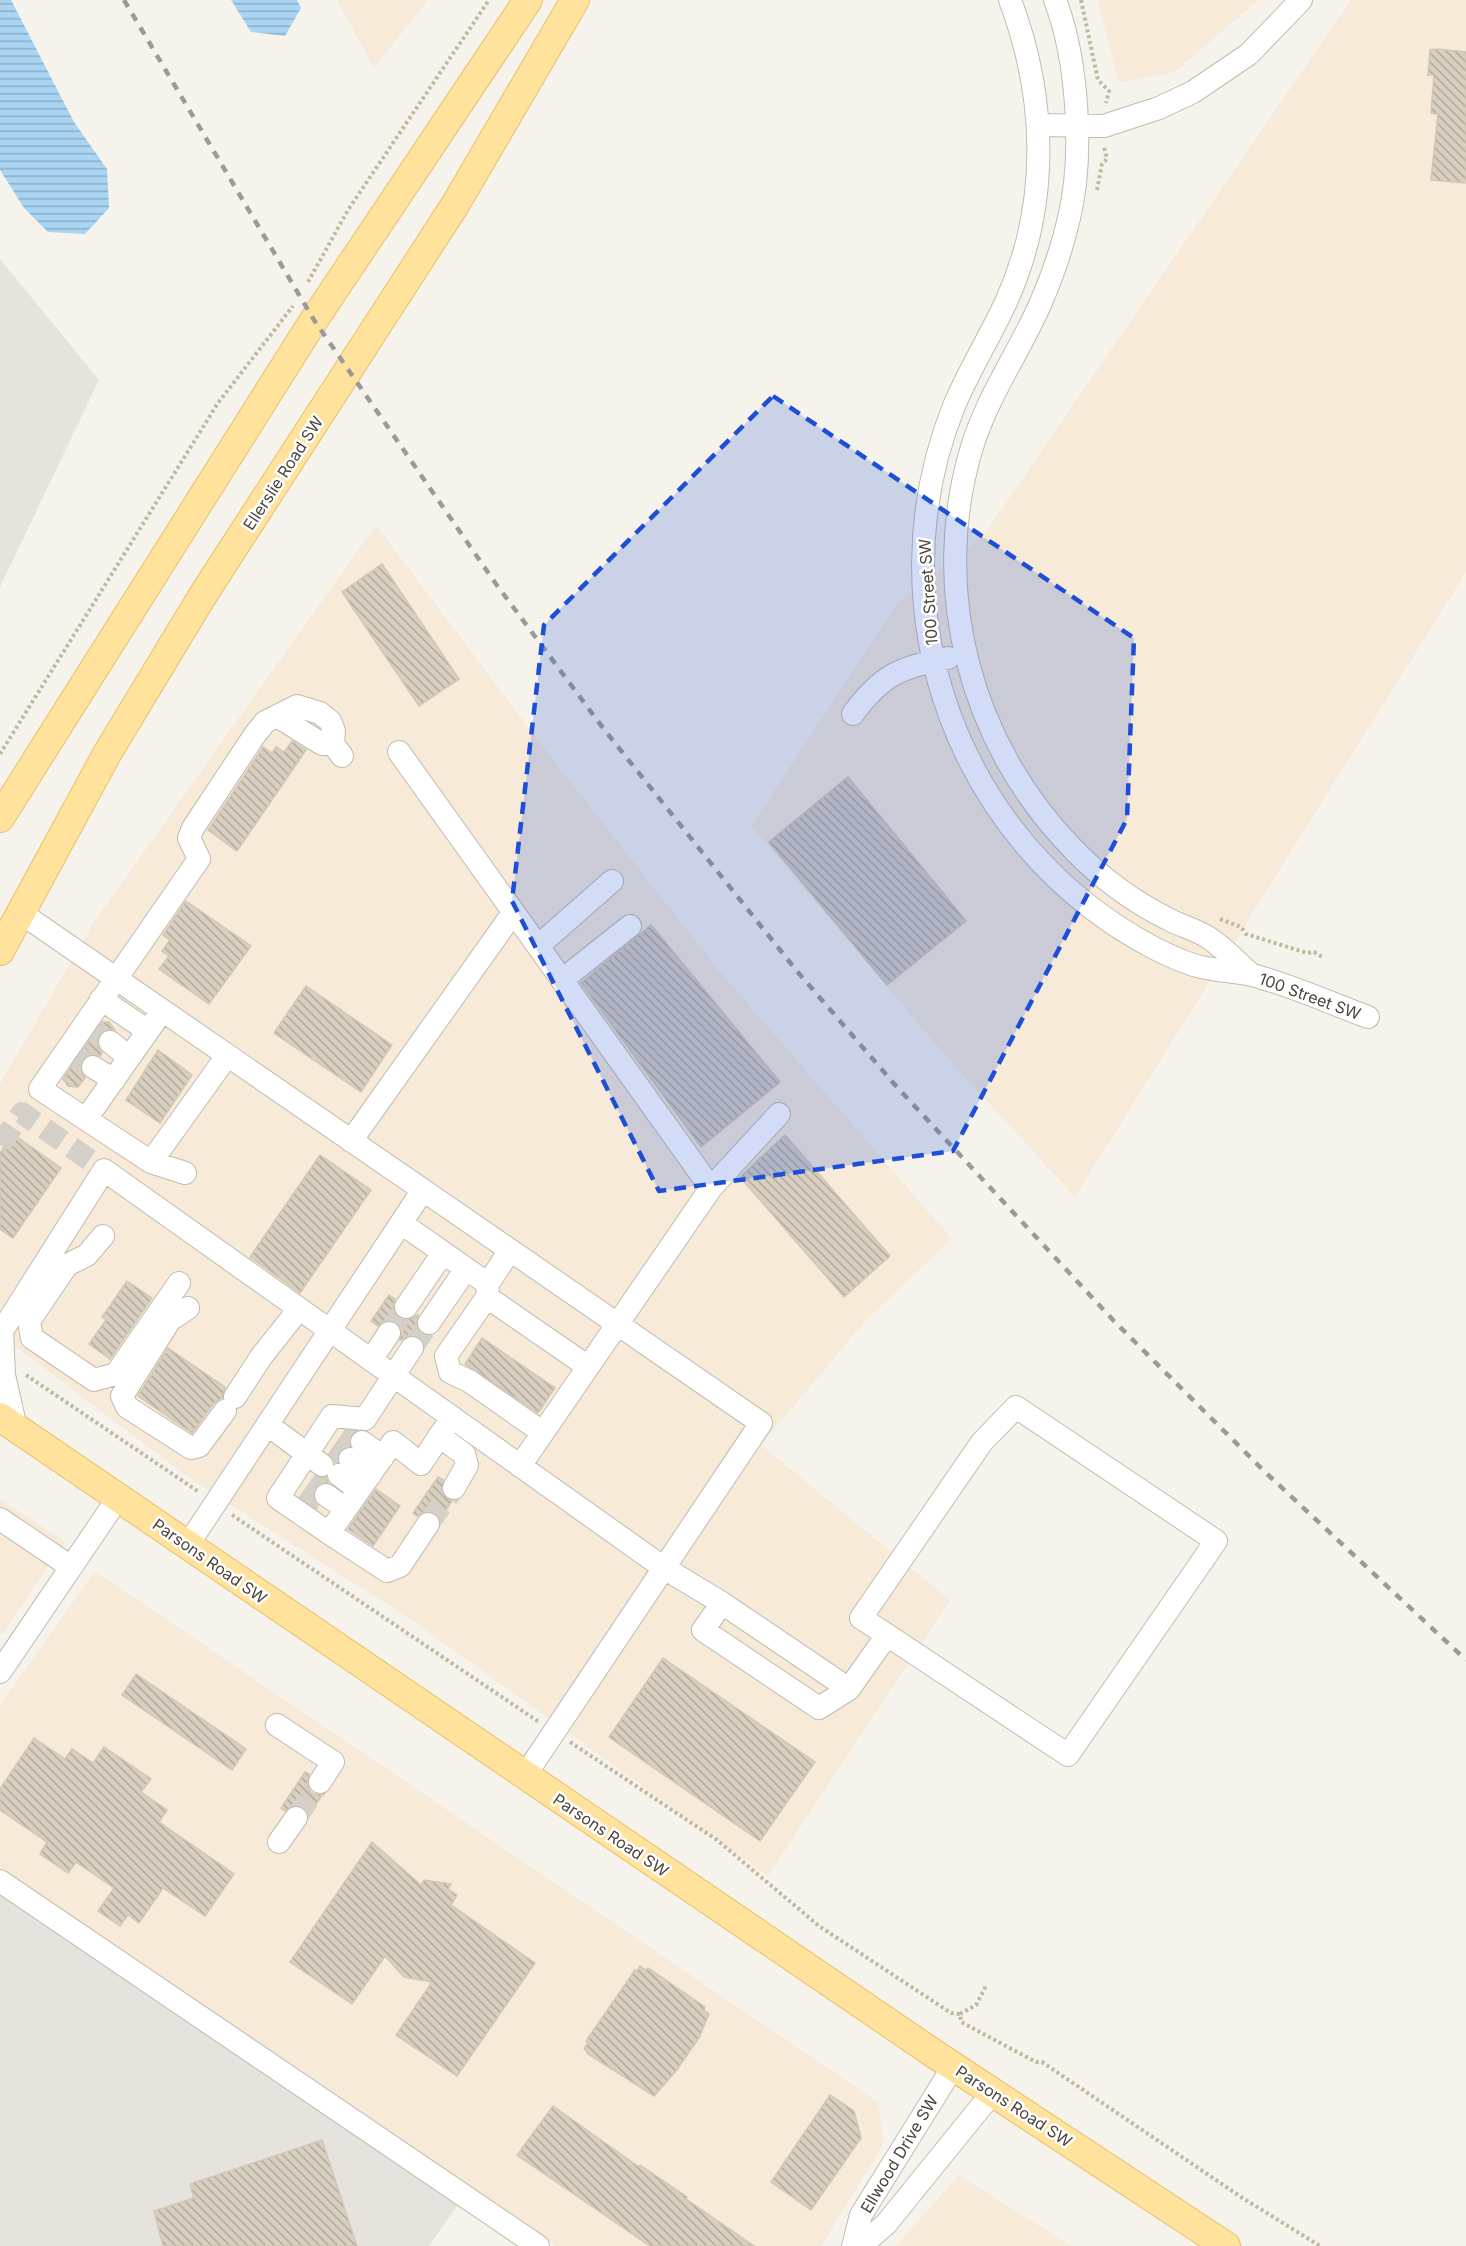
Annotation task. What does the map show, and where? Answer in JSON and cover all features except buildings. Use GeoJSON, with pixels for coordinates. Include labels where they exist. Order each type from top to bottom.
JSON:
{"type":"FeatureCollection","features":[{"type":"Feature","properties":{"kind":"main road"},"geometry":{"type":"LineString","coordinates":[[0,818],[314,320],[528,0]]}},
{"type":"Feature","properties":{"kind":"main road","name":"Ellerslie Road SW"},"geometry":{"type":"LineString","coordinates":[[0,951],[114,742],[203,595],[455,205],[546,44],[574,0]]}},
{"type":"Feature","properties":{"kind":"main road","name":"Parsons Road SW"},"geometry":{"type":"LineString","coordinates":[[8,1423],[524,1777],[953,2067],[1226,2246]]}},
{"type":"Feature","properties":{"kind":"street","name":"100 Street SW"},"geometry":{"type":"LineString","coordinates":[[1010,0],[1031,70],[1039,125],[1039,172],[1023,252],[1006,301],[954,405],[933,465],[923,555],[927,627],[933,660],[958,737],[979,779],[1001,814],[1045,867],[1095,911],[1154,948],[1198,967],[1252,975],[1368,1017]]}},
{"type":"Feature","properties":{"kind":"street","name":"100 Street SW"},"geometry":{"type":"LineString","coordinates":[[1055,0],[1072,70],[1076,126],[1070,216],[1037,310],[986,412],[973,445],[963,485],[957,520],[955,591],[964,654],[985,716],[1013,775],[1031,801],[1071,848],[1114,887],[1169,920],[1209,938],[1252,975]]}},
{"type":"Feature","properties":{"kind":"street"},"geometry":{"type":"LineString","coordinates":[[1039,125],[1076,126],[1114,123],[1193,92],[1249,54],[1301,0]]}},
{"type":"Feature","properties":{"kind":"street"},"geometry":{"type":"LineString","coordinates":[[853,714],[873,687],[882,680],[933,660],[964,654]]}},
{"type":"Feature","properties":{"kind":"street"},"geometry":{"type":"LineString","coordinates":[[185,1173],[151,1162],[40,1089],[79,1057],[96,1032],[101,999],[199,859],[189,837],[193,828],[265,722],[297,706],[320,713],[330,721],[338,750]]}},
{"type":"Feature","properties":{"kind":"street"},"geometry":{"type":"LineString","coordinates":[[399,752],[711,1188]]}},
{"type":"Feature","properties":{"kind":"street"},"geometry":{"type":"LineString","coordinates":[[538,946],[612,881]]}},
{"type":"Feature","properties":{"kind":"street"},"geometry":{"type":"LineString","coordinates":[[351,1141],[513,912]]}},
{"type":"Feature","properties":{"kind":"street"},"geometry":{"type":"LineString","coordinates":[[21,914],[761,1423],[524,1777]]}},
{"type":"Feature","properties":{"kind":"street"},"geometry":{"type":"LineString","coordinates":[[562,980],[630,926]]}},
{"type":"Feature","properties":{"kind":"street"},"geometry":{"type":"LineString","coordinates":[[101,999],[148,1031]]}},
{"type":"Feature","properties":{"kind":"street"},"geometry":{"type":"LineString","coordinates":[[86,1119],[162,1011]]}},
{"type":"Feature","properties":{"kind":"street"},"geometry":{"type":"LineString","coordinates":[[96,1032],[129,1057]]}},
{"type":"Feature","properties":{"kind":"street"},"geometry":{"type":"LineString","coordinates":[[151,1162],[227,1056]]}},
{"type":"Feature","properties":{"kind":"street"},"geometry":{"type":"LineString","coordinates":[[79,1057],[114,1080]]}},
{"type":"Feature","properties":{"kind":"street"},"geometry":{"type":"LineString","coordinates":[[520,1466],[616,1323],[711,1188],[779,1114]]}},
{"type":"Feature","properties":{"kind":"street"},"geometry":{"type":"LineString","coordinates":[[8,1423],[2,1331],[104,1170],[382,1367],[446,1426],[520,1466],[664,1568],[722,1603],[849,1689]]}},
{"type":"Feature","properties":{"kind":"street"},"geometry":{"type":"LineString","coordinates":[[187,1546],[423,1190]]}},
{"type":"Feature","properties":{"kind":"street"},"geometry":{"type":"LineString","coordinates":[[401,1223],[454,1260],[488,1291],[587,1366]]}},
{"type":"Feature","properties":{"kind":"street"},"geometry":{"type":"LineString","coordinates":[[103,1236],[87,1255],[67,1265],[29,1321],[32,1338],[94,1380],[116,1374],[179,1283]]}},
{"type":"Feature","properties":{"kind":"street"},"geometry":{"type":"LineString","coordinates":[[510,1250],[488,1291],[446,1356],[446,1365],[450,1372],[469,1381],[542,1432]]}},
{"type":"Feature","properties":{"kind":"street"},"geometry":{"type":"LineString","coordinates":[[417,1315],[454,1260]]}},
{"type":"Feature","properties":{"kind":"street"},"geometry":{"type":"LineString","coordinates":[[188,1308],[170,1320],[122,1396],[127,1407],[191,1448],[199,1446],[261,1357],[299,1309]]}},
{"type":"Feature","properties":{"kind":"street"},"geometry":{"type":"LineString","coordinates":[[360,1490],[365,1419],[382,1367],[400,1340]]}},
{"type":"Feature","properties":{"kind":"street"},"geometry":{"type":"LineString","coordinates":[[1016,1407],[1216,1541],[1068,1755],[887,1635],[861,1618],[982,1442],[1016,1407]]}},
{"type":"Feature","properties":{"kind":"street"},"geometry":{"type":"LineString","coordinates":[[365,1419],[332,1416],[334,1448],[360,1490],[387,1571],[400,1566],[428,1524]]}},
{"type":"Feature","properties":{"kind":"street"},"geometry":{"type":"LineString","coordinates":[[268,1425],[334,1448],[360,1490]]}},
{"type":"Feature","properties":{"kind":"street"},"geometry":{"type":"LineString","coordinates":[[446,1426],[464,1454],[467,1465],[454,1488]]}},
{"type":"Feature","properties":{"kind":"street"},"geometry":{"type":"LineString","coordinates":[[360,1490],[305,1491],[278,1498],[360,1490],[421,1464],[446,1426]]}},
{"type":"Feature","properties":{"kind":"street"},"geometry":{"type":"LineString","coordinates":[[305,1491],[334,1448]]}},
{"type":"Feature","properties":{"kind":"street"},"geometry":{"type":"LineString","coordinates":[[2,1665],[117,1498]]}},
{"type":"Feature","properties":{"kind":"street"},"geometry":{"type":"LineString","coordinates":[[0,1519],[70,1567]]}},
{"type":"Feature","properties":{"kind":"street"},"geometry":{"type":"LineString","coordinates":[[722,1603],[703,1630],[819,1708],[849,1689],[887,1635]]}},
{"type":"Feature","properties":{"kind":"street"},"geometry":{"type":"LineString","coordinates":[[277,1725],[333,1762],[320,1782]]}},
{"type":"Feature","properties":{"kind":"street"},"geometry":{"type":"LineString","coordinates":[[279,1842],[296,1818]]}},
{"type":"Feature","properties":{"kind":"street"},"geometry":{"type":"LineString","coordinates":[[0,1881],[538,2246]]}},
{"type":"Feature","properties":{"kind":"street","name":"Ellwood Drive SW"},"geometry":{"type":"LineString","coordinates":[[853,2246],[861,2215],[953,2067]]}},
{"type":"Feature","properties":{"kind":"street","name":"Ellwood Drive SW"},"geometry":{"type":"LineString","coordinates":[[861,2246],[886,2224],[993,2092]]}},
{"type":"Feature","properties":{"kind":"path"},"geometry":{"type":"LineString","coordinates":[[306,285],[348,210],[489,0]]}},
{"type":"Feature","properties":{"kind":"path"},"geometry":{"type":"LineString","coordinates":[[1081,0],[1098,80],[1109,91],[1107,96]]}},
{"type":"Feature","properties":{"kind":"path"},"geometry":{"type":"LineString","coordinates":[[1096,194],[1102,164],[1107,159],[1104,154]]}},
{"type":"Feature","properties":{"kind":"path"},"geometry":{"type":"LineString","coordinates":[[0,754],[218,403],[294,304]]}},
{"type":"Feature","properties":{"kind":"path"},"geometry":{"type":"LineString","coordinates":[[1219,918],[1242,927],[1246,934],[1307,953],[1314,952],[1324,958]]}},
{"type":"Feature","properties":{"kind":"path"},"geometry":{"type":"LineString","coordinates":[[19,1371],[199,1492]]}},
{"type":"Feature","properties":{"kind":"path"},"geometry":{"type":"LineString","coordinates":[[236,1517],[532,1717]]}},
{"type":"Feature","properties":{"kind":"path"},"geometry":{"type":"LineString","coordinates":[[580,1748],[717,1840],[819,1926],[951,2013],[960,2014],[976,2005],[986,1986]]}},
{"type":"Feature","properties":{"kind":"path"},"geometry":{"type":"LineString","coordinates":[[960,2014],[961,2022],[1036,2062],[1042,2062],[1241,2197],[1320,2246]]}},
{"type":"Feature","properties":{"kind":"highlighted area"},"geometry":{"type":"Polygon","coordinates":[[[773,396],[1134,638],[1127,819],[953,1151],[659,1191],[512,901],[544,625],[773,396]]]}},
{"type":"Feature","properties":{"kind":"shaded area"},"geometry":{"type":"Polygon","coordinates":[[[337,0],[428,0],[374,68],[337,0]]]}},
{"type":"Feature","properties":{"kind":"shaded area"},"geometry":{"type":"Polygon","coordinates":[[[1097,0],[1258,0],[1175,72],[1119,82],[1097,0]]]}},
{"type":"Feature","properties":{"kind":"shaded area"},"geometry":{"type":"Polygon","coordinates":[[[1351,0],[1466,0],[1466,572],[1075,1197],[949,1060],[751,826],[899,602],[984,535],[1351,0]]]}},
{"type":"Feature","properties":{"kind":"shaded area"},"geometry":{"type":"Polygon","coordinates":[[[0,259],[99,380],[0,587],[0,259]]]}},
{"type":"Feature","properties":{"kind":"shaded area"},"geometry":{"type":"Polygon","coordinates":[[[376,525],[547,752],[720,972],[952,1239],[866,1320],[761,1445],[950,1600],[768,1876],[410,1619],[192,1480],[0,1335],[0,1084],[94,922],[376,525]]]}},
{"type":"Feature","properties":{"kind":"shaded area"},"geometry":{"type":"Polygon","coordinates":[[[0,1499],[65,1542],[0,1637],[0,1499]]]}},
{"type":"Feature","properties":{"kind":"shaded area"},"geometry":{"type":"Polygon","coordinates":[[[95,1571],[879,2103],[883,2145],[821,2246],[556,2246],[0,1866],[0,1705],[95,1571]]]}},
{"type":"Feature","properties":{"kind":"shaded area"},"geometry":{"type":"Polygon","coordinates":[[[0,1890],[459,2203],[429,2246],[0,2246],[0,1890]]]}},
{"type":"Feature","properties":{"kind":"shaded area"},"geometry":{"type":"Polygon","coordinates":[[[959,2175],[1071,2246],[896,2246],[959,2175]]]}},
{"type":"Feature","properties":{"kind":"water"},"geometry":{"type":"Polygon","coordinates":[[[0,0],[11,0],[74,122],[107,169],[109,208],[85,234],[48,232],[24,208],[0,170],[0,0]]]}},
{"type":"Feature","properties":{"kind":"water"},"geometry":{"type":"Polygon","coordinates":[[[231,0],[297,0],[301,8],[285,36],[251,32],[231,0]]]}},
{"type":"Feature","properties":{"kind":"tunnel"},"geometry":{"type":"LineString","coordinates":[[94,1031],[110,1042]]}},
{"type":"Feature","properties":{"kind":"tunnel"},"geometry":{"type":"LineString","coordinates":[[77,1056],[93,1067]]}},
{"type":"Feature","properties":{"kind":"tunnel"},"geometry":{"type":"LineString","coordinates":[[0,1145],[22,1113],[104,1170]]}},
{"type":"Feature","properties":{"kind":"tunnel"},"geometry":{"type":"LineString","coordinates":[[389,1333],[406,1307]]}},
{"type":"Feature","properties":{"kind":"tunnel"},"geometry":{"type":"LineString","coordinates":[[412,1348],[429,1323]]}},
{"type":"Feature","properties":{"kind":"tunnel"},"geometry":{"type":"LineString","coordinates":[[344,1431],[362,1442]]}},
{"type":"Feature","properties":{"kind":"tunnel"},"geometry":{"type":"LineString","coordinates":[[334,1448],[350,1459]]}},
{"type":"Feature","properties":{"kind":"tunnel"},"geometry":{"type":"LineString","coordinates":[[309,1484],[326,1495]]}},
{"type":"Feature","properties":{"kind":"tunnel"},"geometry":{"type":"LineString","coordinates":[[428,1524],[454,1488]]}},
{"type":"Feature","properties":{"kind":"tunnel"},"geometry":{"type":"LineString","coordinates":[[300,1497],[317,1508]]}},
{"type":"Feature","properties":{"kind":"tunnel"},"geometry":{"type":"LineString","coordinates":[[296,1818],[320,1782]]}},
{"type":"Feature","properties":{"kind":"railway"},"geometry":{"type":"LineString","coordinates":[[124,0],[314,320],[496,584],[603,728],[796,970],[896,1086],[1113,1320],[1264,1471],[1466,1660]]}}]}
